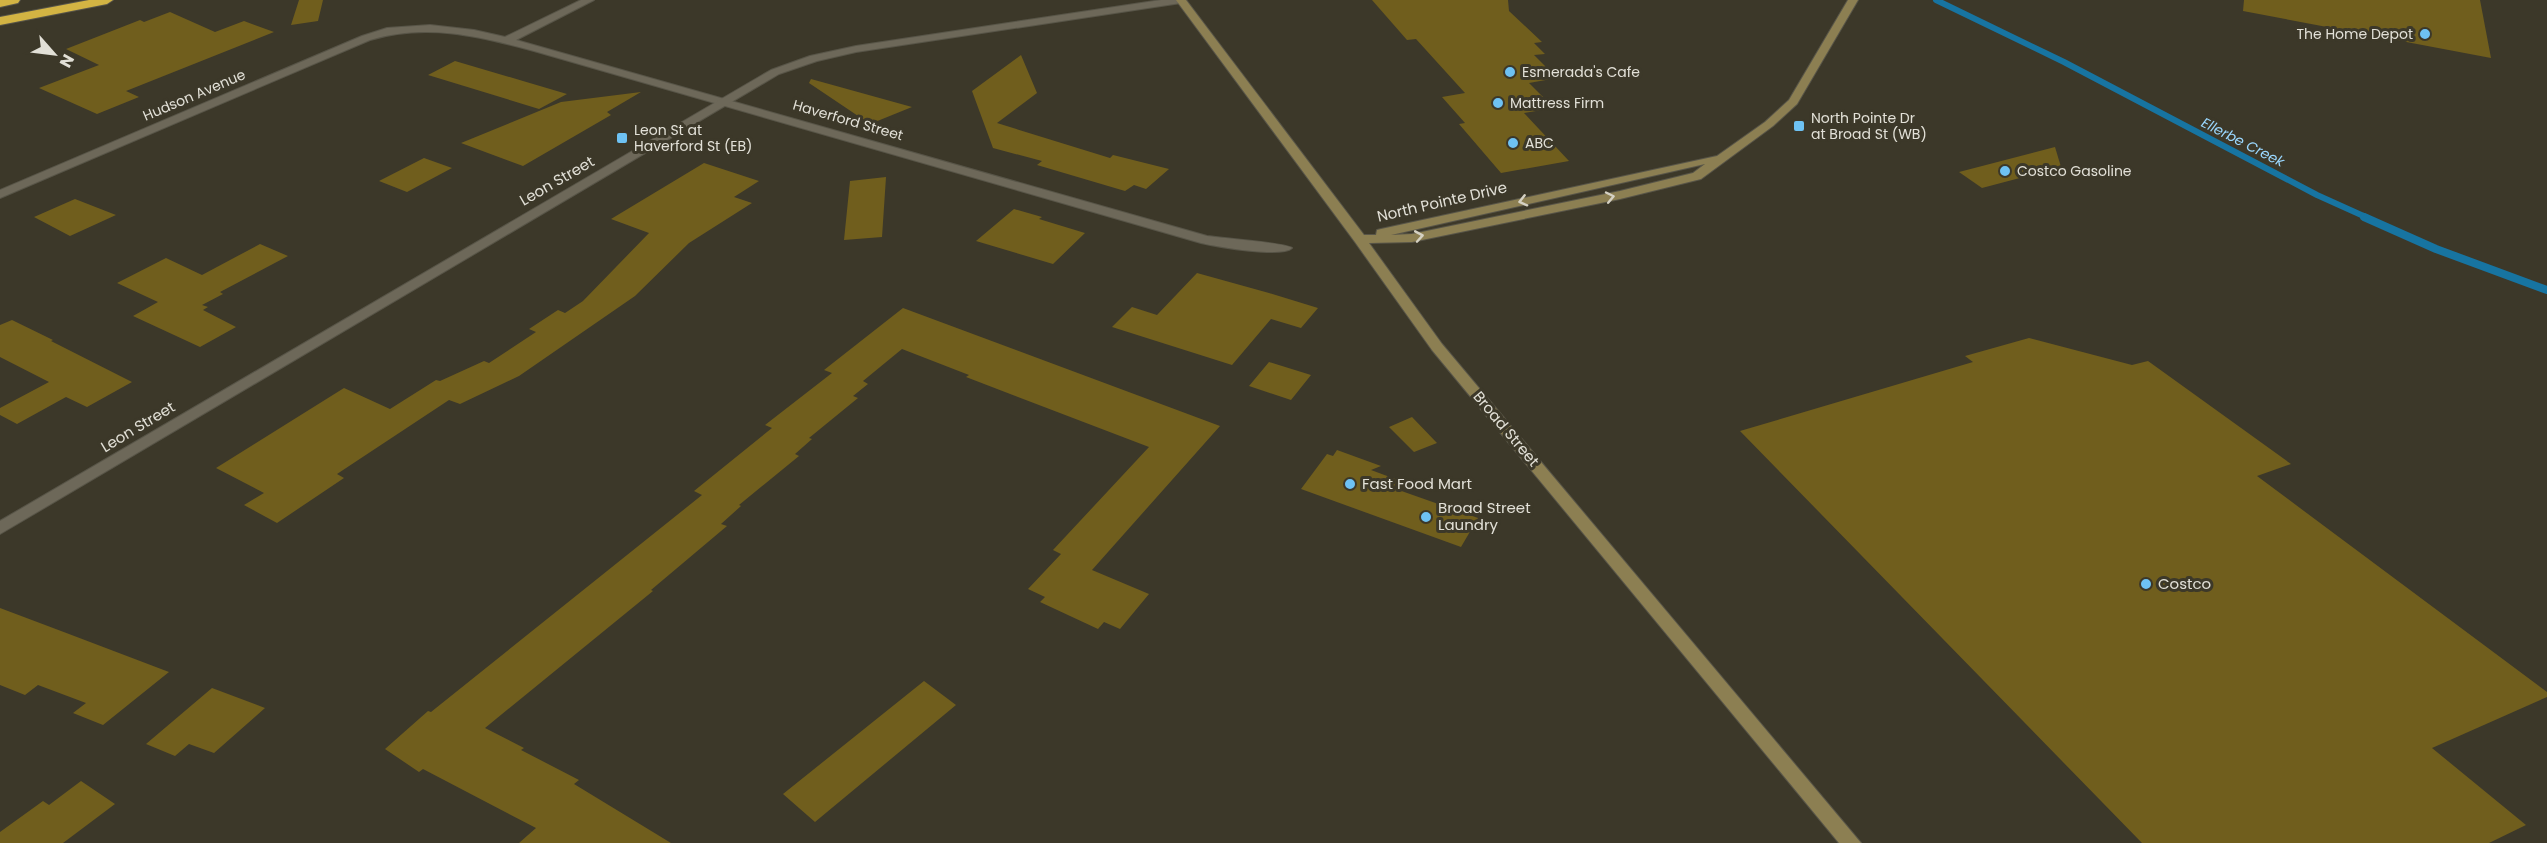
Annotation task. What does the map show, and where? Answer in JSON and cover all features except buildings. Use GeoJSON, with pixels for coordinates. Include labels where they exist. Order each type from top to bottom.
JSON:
{"type":"FeatureCollection","features":[{"type":"Feature","properties":{"kind":"highway"},"geometry":{"type":"LineString","coordinates":[[0,3],[14,0]]}},
{"type":"Feature","properties":{"kind":"highway"},"geometry":{"type":"LineString","coordinates":[[0,21],[107,0]]}},
{"type":"Feature","properties":{"kind":"main road","name":"Broad Street"},"geometry":{"type":"LineString","coordinates":[[1181,0],[1360,239],[1437,347],[1851,843]]}},
{"type":"Feature","properties":{"kind":"main road","name":"North Pointe Drive"},"geometry":{"type":"LineString","coordinates":[[1360,239],[1398,228],[1721,157],[1769,124],[1793,102],[1853,0]]}},
{"type":"Feature","properties":{"kind":"street"},"geometry":{"type":"LineString","coordinates":[[506,41],[589,0]]}},
{"type":"Feature","properties":{"kind":"street","name":"Leon Street"},"geometry":{"type":"LineString","coordinates":[[3,523],[775,72],[814,58],[841,52],[1181,0]]}},
{"type":"Feature","properties":{"kind":"street","name":"Haverford Street"},"geometry":{"type":"LineString","coordinates":[[401,27],[420,26],[506,41],[1206,240],[1247,246],[1286,248]]}},
{"type":"Feature","properties":{"kind":"street","name":"Hudson Avenue"},"geometry":{"type":"LineString","coordinates":[[0,194],[366,38],[401,27]]}},
{"type":"Feature","properties":{"kind":"waterway","name":"Ellerbe Creek"},"geometry":{"type":"LineString","coordinates":[[1936,0],[2064,62],[2317,195],[2368,218]]}},
{"type":"Feature","properties":{"kind":"waterway","name":"Ellerbe Creek"},"geometry":{"type":"LineString","coordinates":[[2364,217],[2436,249],[2547,290]]}},
{"type":"Feature","properties":{"kind":"place","name":"The Home Depot"},"geometry":{"type":"Point","coordinates":[2425,34]}},
{"type":"Feature","properties":{"kind":"place","name":"Esmerada's Cafe"},"geometry":{"type":"Point","coordinates":[1510,72]}},
{"type":"Feature","properties":{"kind":"place","name":"Mattress Firm"},"geometry":{"type":"Point","coordinates":[1498,103]}},
{"type":"Feature","properties":{"kind":"place","name":"North Pointe Dr at Broad St (WB)"},"geometry":{"type":"Point","coordinates":[1799,126]}},
{"type":"Feature","properties":{"kind":"place","name":"Leon St at Haverford St (EB)"},"geometry":{"type":"Point","coordinates":[622,138]}},
{"type":"Feature","properties":{"kind":"place","name":"ABC"},"geometry":{"type":"Point","coordinates":[1513,143]}},
{"type":"Feature","properties":{"kind":"place","name":"Costco Gasoline"},"geometry":{"type":"Point","coordinates":[2005,171]}},
{"type":"Feature","properties":{"kind":"place","name":"Fast Food Mart"},"geometry":{"type":"Point","coordinates":[1350,484]}},
{"type":"Feature","properties":{"kind":"place","name":"Broad Street Laundry"},"geometry":{"type":"Point","coordinates":[1426,517]}},
{"type":"Feature","properties":{"kind":"place","name":"Costco"},"geometry":{"type":"Point","coordinates":[2146,584]}}]}
